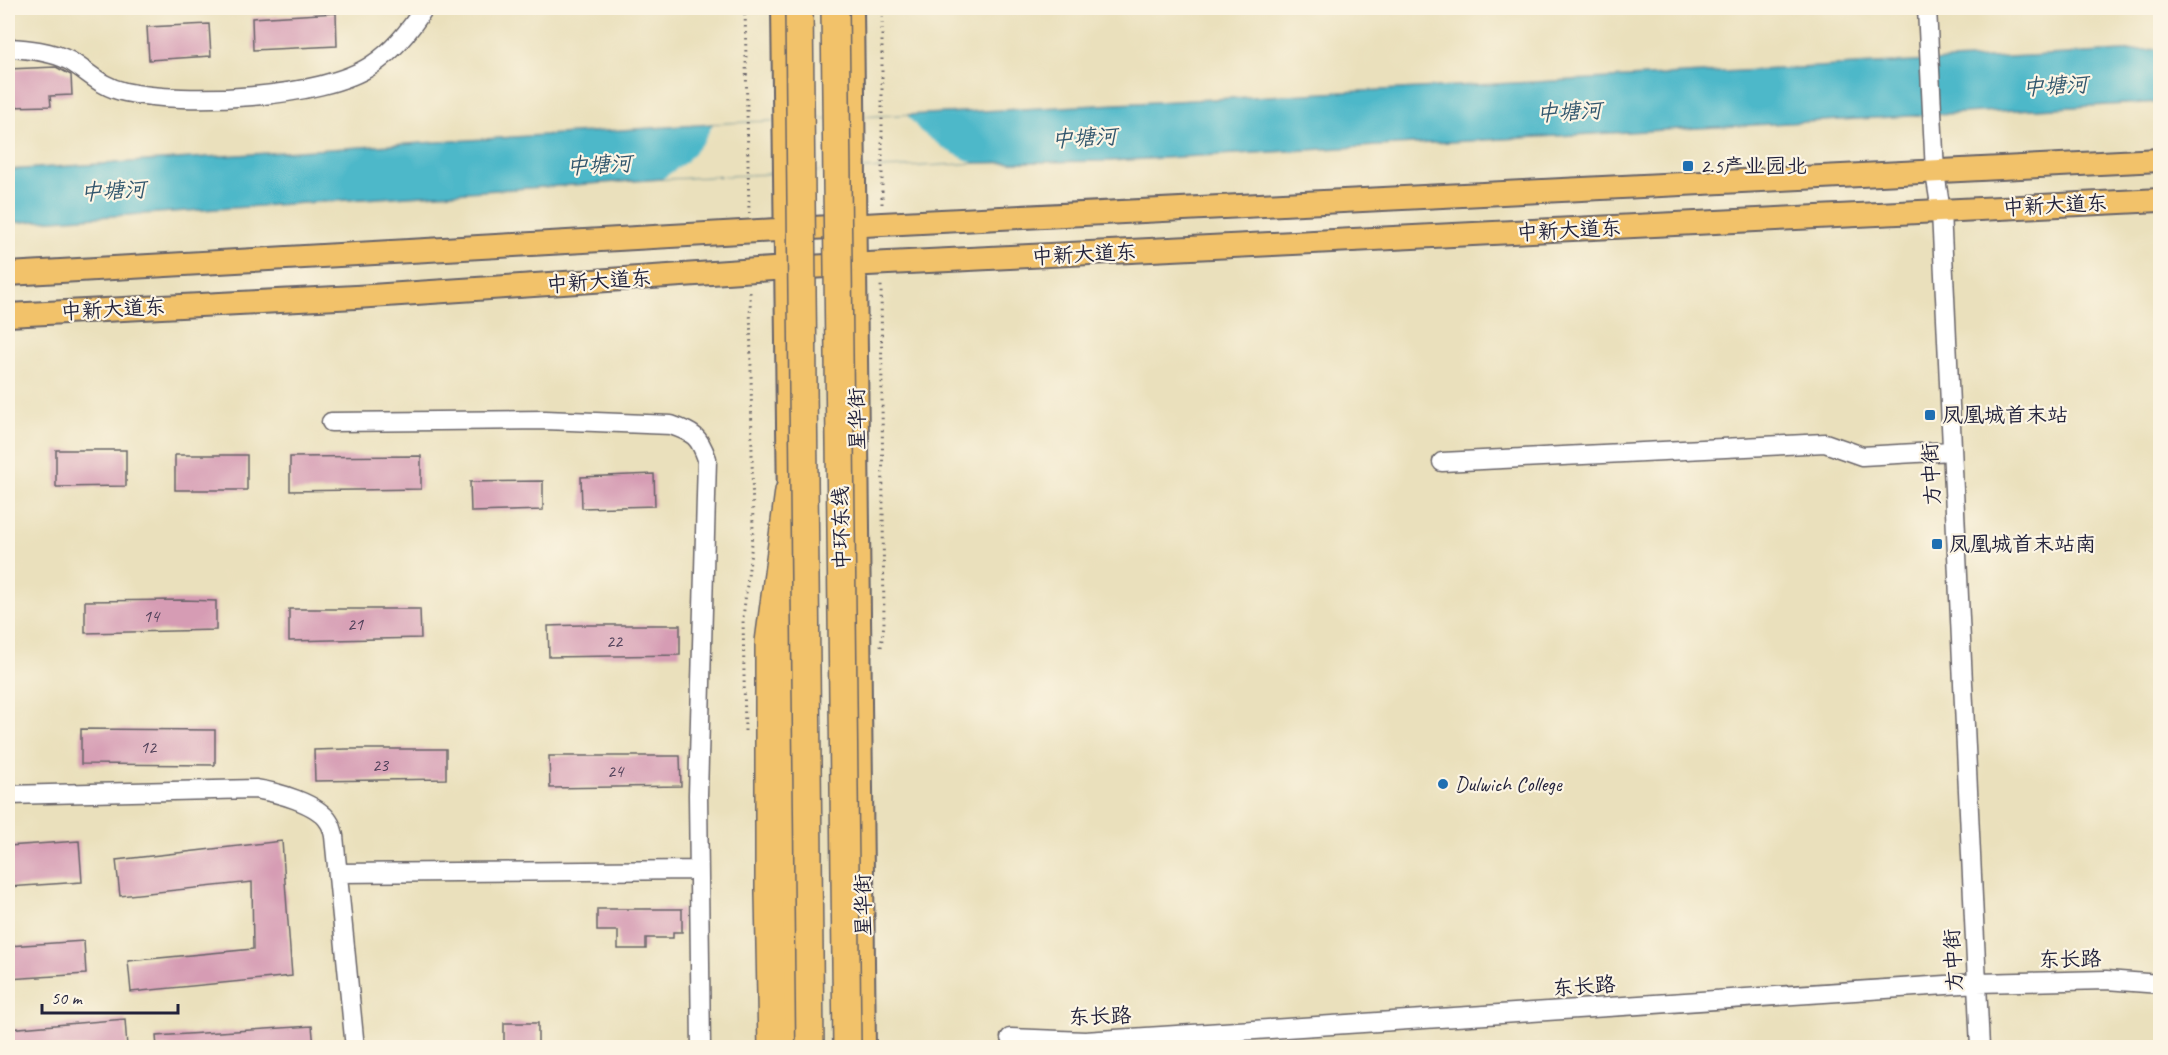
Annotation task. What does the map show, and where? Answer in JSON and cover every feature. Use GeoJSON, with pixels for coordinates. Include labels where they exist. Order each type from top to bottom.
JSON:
{"type":"FeatureCollection","features":[{"type":"Feature","properties":{"kind":"highway","name":"中环东线"},"geometry":{"type":"LineString","coordinates":[[799,8],[810,1047]]}},
{"type":"Feature","properties":{"kind":"highway","name":"中环东线"},"geometry":{"type":"LineString","coordinates":[[835,8],[847,1047]]}},
{"type":"Feature","properties":{"kind":"highway"},"geometry":{"type":"LineString","coordinates":[[772,1047],[769,893],[769,642],[789,491]]}},
{"type":"Feature","properties":{"kind":"main road"},"geometry":{"type":"LineString","coordinates":[[783,8],[794,1047]]}},
{"type":"Feature","properties":{"kind":"main road","name":"星华街"},"geometry":{"type":"LineString","coordinates":[[852,8],[864,1047]]}},
{"type":"Feature","properties":{"kind":"main road","name":"中新大道东"},"geometry":{"type":"LineString","coordinates":[[8,274],[854,226],[2160,160]]}},
{"type":"Feature","properties":{"kind":"main road","name":"中新大道东"},"geometry":{"type":"LineString","coordinates":[[8,315],[356,297],[787,268],[2160,200]]}},
{"type":"Feature","properties":{"kind":"street"},"geometry":{"type":"LineString","coordinates":[[8,48],[48,52],[68,60],[102,85],[125,92],[188,98],[282,93],[320,87],[348,78],[372,66],[391,50],[424,8]]}},
{"type":"Feature","properties":{"kind":"street","name":"方中街"},"geometry":{"type":"LineString","coordinates":[[1927,8],[1935,173],[1941,211],[1980,1047]]}},
{"type":"Feature","properties":{"kind":"street"},"geometry":{"type":"LineString","coordinates":[[331,422],[545,420],[672,425],[691,432],[701,442],[707,459],[699,704],[698,870],[701,1047]]}},
{"type":"Feature","properties":{"kind":"street"},"geometry":{"type":"LineString","coordinates":[[1442,462],[1825,443],[1862,456],[1952,451]]}},
{"type":"Feature","properties":{"kind":"street"},"geometry":{"type":"LineString","coordinates":[[8,795],[255,789],[275,792],[321,812],[330,823],[334,836],[355,1047]]}},
{"type":"Feature","properties":{"kind":"street"},"geometry":{"type":"LineString","coordinates":[[338,873],[698,870]]}},
{"type":"Feature","properties":{"kind":"street","name":"东长路"},"geometry":{"type":"LineString","coordinates":[[1010,1038],[1085,1041],[1977,983],[2106,980],[2160,984]]}},
{"type":"Feature","properties":{"kind":"path"},"geometry":{"type":"LineString","coordinates":[[745,8],[749,232]]}},
{"type":"Feature","properties":{"kind":"path"},"geometry":{"type":"LineString","coordinates":[[882,8],[883,168]]}},
{"type":"Feature","properties":{"kind":"path"},"geometry":{"type":"LineString","coordinates":[[745,737],[743,618],[753,536],[750,271]]}},
{"type":"Feature","properties":{"kind":"water","name":"中塘河"},"geometry":{"type":"Polygon","coordinates":[[[2160,49],[2160,102],[1109,161],[973,163],[662,179],[8,223],[8,170],[713,124],[2160,49]]]}},
{"type":"Feature","properties":{"kind":"pier"},"geometry":{"type":"Polygon","coordinates":[[[907,115],[920,131],[946,150],[973,163],[662,179],[686,162],[704,141],[713,124],[907,115]]]}},
{"type":"Feature","properties":{"kind":"building"},"geometry":{"type":"Polygon","coordinates":[[[336,13],[337,46],[253,50],[252,18],[336,13]]]}},
{"type":"Feature","properties":{"kind":"building"},"geometry":{"type":"Polygon","coordinates":[[[209,24],[211,56],[149,60],[147,27],[209,24]]]}},
{"type":"Feature","properties":{"kind":"building"},"geometry":{"type":"Polygon","coordinates":[[[56,67],[71,75],[72,95],[50,96],[51,106],[8,107],[8,69],[56,67]]]}},
{"type":"Feature","properties":{"kind":"building"},"geometry":{"type":"Polygon","coordinates":[[[56,450],[126,450],[126,486],[56,487],[56,450]]]}},
{"type":"Feature","properties":{"kind":"building"},"geometry":{"type":"Polygon","coordinates":[[[175,455],[247,455],[247,490],[175,490],[175,455]]]}},
{"type":"Feature","properties":{"kind":"building"},"geometry":{"type":"Polygon","coordinates":[[[421,456],[421,489],[290,491],[290,457],[421,456]]]}},
{"type":"Feature","properties":{"kind":"building"},"geometry":{"type":"Polygon","coordinates":[[[654,474],[655,506],[582,508],[581,477],[654,474]]]}},
{"type":"Feature","properties":{"kind":"building"},"geometry":{"type":"Polygon","coordinates":[[[543,481],[543,510],[471,512],[470,482],[543,481]]]}},
{"type":"Feature","properties":{"kind":"building"},"geometry":{"type":"Polygon","coordinates":[[[85,601],[216,601],[216,630],[85,633],[85,601]]]}},
{"type":"Feature","properties":{"kind":"building"},"geometry":{"type":"Polygon","coordinates":[[[289,609],[420,609],[421,638],[289,641],[289,609]]]}},
{"type":"Feature","properties":{"kind":"building"},"geometry":{"type":"Polygon","coordinates":[[[680,625],[680,655],[549,657],[548,626],[680,625]]]}},
{"type":"Feature","properties":{"kind":"building"},"geometry":{"type":"Polygon","coordinates":[[[81,729],[215,730],[215,765],[81,764],[81,729]]]}},
{"type":"Feature","properties":{"kind":"building"},"geometry":{"type":"Polygon","coordinates":[[[446,749],[446,779],[315,781],[314,750],[446,749]]]}},
{"type":"Feature","properties":{"kind":"building"},"geometry":{"type":"Polygon","coordinates":[[[549,756],[680,756],[681,786],[550,788],[549,756]]]}},
{"type":"Feature","properties":{"kind":"building"},"geometry":{"type":"Polygon","coordinates":[[[79,841],[82,882],[8,887],[8,846],[79,841]]]}},
{"type":"Feature","properties":{"kind":"building"},"geometry":{"type":"Polygon","coordinates":[[[282,841],[292,976],[131,992],[128,961],[253,949],[252,882],[120,896],[116,860],[282,841]]]}},
{"type":"Feature","properties":{"kind":"building"},"geometry":{"type":"Polygon","coordinates":[[[597,909],[682,909],[682,932],[673,932],[673,938],[646,938],[646,949],[618,949],[618,931],[597,931],[597,909]]]}},
{"type":"Feature","properties":{"kind":"building"},"geometry":{"type":"Polygon","coordinates":[[[84,941],[86,974],[8,979],[8,946],[84,941]]]}},
{"type":"Feature","properties":{"kind":"building"},"geometry":{"type":"Polygon","coordinates":[[[125,1019],[127,1047],[8,1047],[8,1029],[125,1019]]]}},
{"type":"Feature","properties":{"kind":"building"},"geometry":{"type":"Polygon","coordinates":[[[504,1023],[538,1023],[538,1047],[504,1047],[504,1023]]]}},
{"type":"Feature","properties":{"kind":"building"},"geometry":{"type":"Polygon","coordinates":[[[312,1026],[314,1047],[157,1047],[156,1036],[312,1026]]]}},
{"type":"Feature","properties":{"kind":"place","name":"2.5产业园北"},"geometry":{"type":"Point","coordinates":[1688,166]}},
{"type":"Feature","properties":{"kind":"place","name":"凤凰城首末站"},"geometry":{"type":"Point","coordinates":[1930,415]}},
{"type":"Feature","properties":{"kind":"place","name":"凤凰城首末站南"},"geometry":{"type":"Point","coordinates":[1937,544]}},
{"type":"Feature","properties":{"kind":"place","name":"Dulwich College"},"geometry":{"type":"Point","coordinates":[1443,784]}}]}
